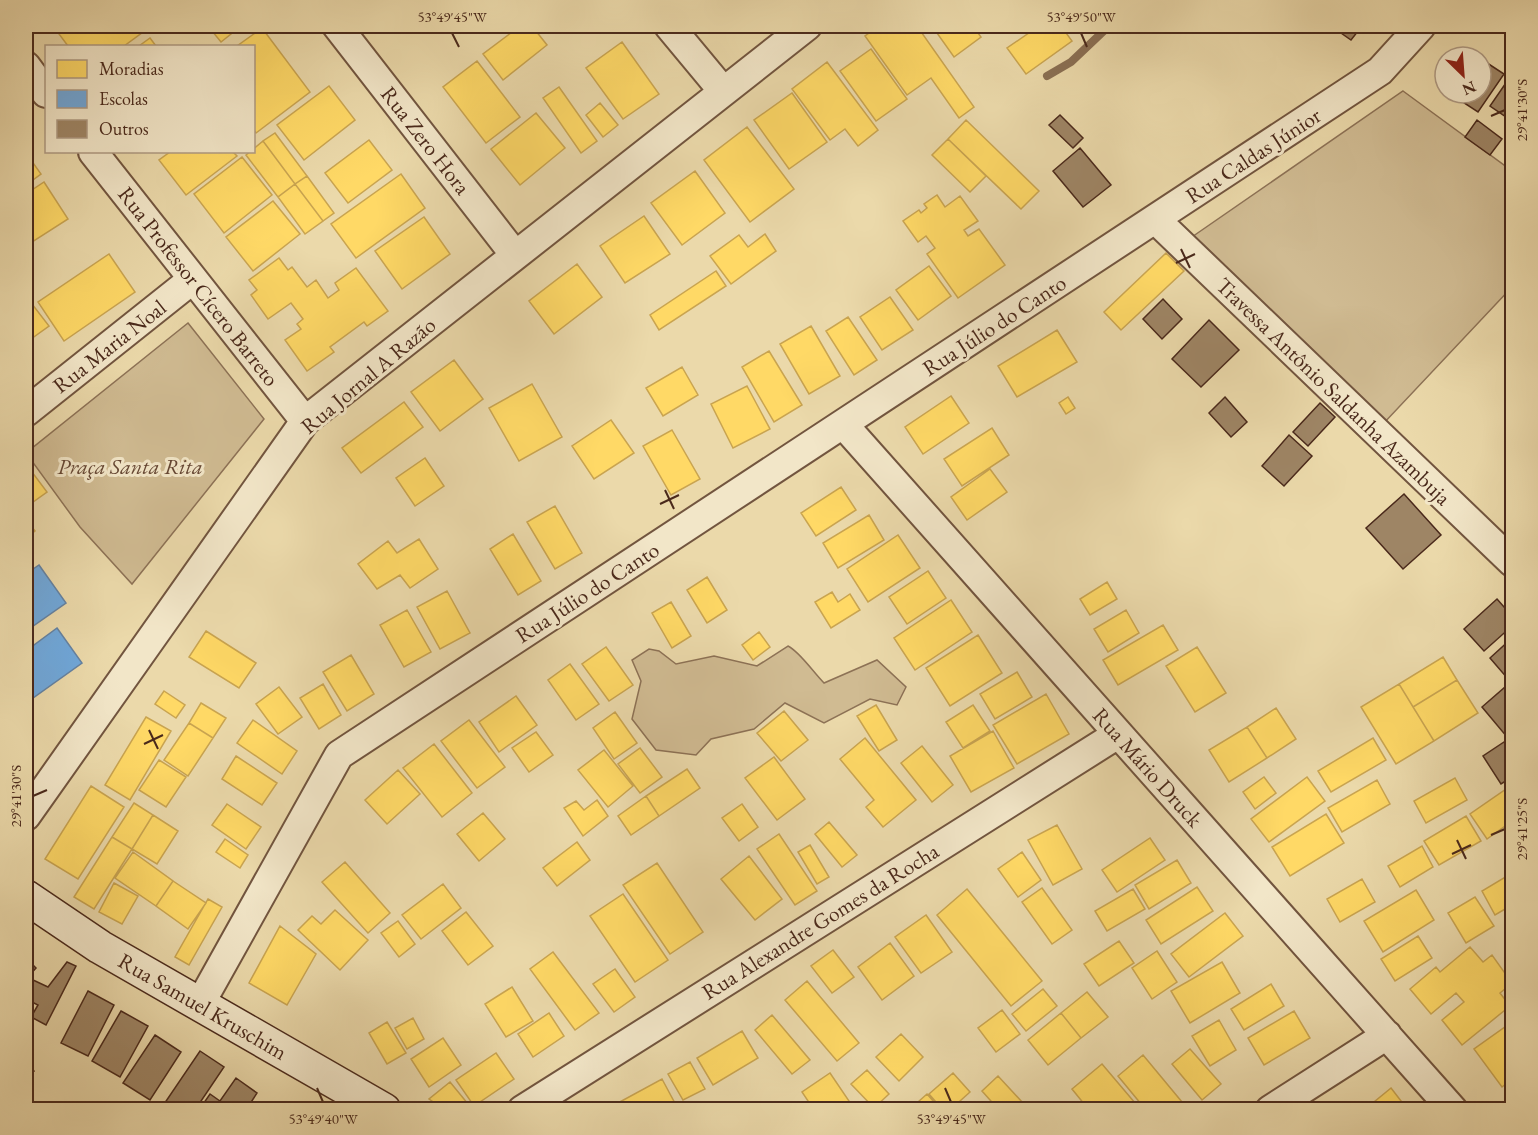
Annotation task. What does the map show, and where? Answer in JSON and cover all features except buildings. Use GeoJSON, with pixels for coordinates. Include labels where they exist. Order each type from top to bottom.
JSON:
{"type":"FeatureCollection","features":[{"type":"Feature","properties":{"kind":"street","name":"Rua Zero Hora"},"geometry":{"type":"LineString","coordinates":[[337,26],[515,255]]}},
{"type":"Feature","properties":{"kind":"street"},"geometry":{"type":"LineString","coordinates":[[669,26],[723,92]]}},
{"type":"Feature","properties":{"kind":"street","name":"Rua Jornal A Razão"},"geometry":{"type":"LineString","coordinates":[[26,816],[305,421],[807,26]]}},
{"type":"Feature","properties":{"kind":"street","name":"Rua Caldas Júnior"},"geometry":{"type":"LineString","coordinates":[[1074,272],[1380,71],[1421,26]]}},
{"type":"Feature","properties":{"kind":"street"},"geometry":{"type":"LineString","coordinates":[[26,66],[45,92]]}},
{"type":"Feature","properties":{"kind":"street","name":"Rua Professor Cícero Barreto"},"geometry":{"type":"LineString","coordinates":[[94,153],[305,421]]}},
{"type":"Feature","properties":{"kind":"street","name":"Travessa Antônio Saldanha Azambuja"},"geometry":{"type":"LineString","coordinates":[[1155,219],[1512,562]]}},
{"type":"Feature","properties":{"kind":"street","name":"Rua Júlio do Canto"},"geometry":{"type":"LineString","coordinates":[[200,1004],[339,755],[1074,272]]}},
{"type":"Feature","properties":{"kind":"street","name":"Rua Maria Noal"},"geometry":{"type":"LineString","coordinates":[[26,412],[193,279]]}},
{"type":"Feature","properties":{"kind":"street","name":"Rua Mário Druck"},"geometry":{"type":"LineString","coordinates":[[843,424],[1453,1110]]}},
{"type":"Feature","properties":{"kind":"street","name":"Rua Alexandre Gomes da Rocha"},"geometry":{"type":"LineString","coordinates":[[522,1110],[1118,734]]}},
{"type":"Feature","properties":{"kind":"street","name":"Rua Samuel Kruschim"},"geometry":{"type":"LineString","coordinates":[[26,897],[100,948],[384,1110]]}},
{"type":"Feature","properties":{"kind":"street"},"geometry":{"type":"LineString","coordinates":[[1270,1110],[1387,1035]]}},
{"type":"Feature","properties":{"kind":"green space"},"geometry":{"type":"Polygon","coordinates":[[[1403,91],[1512,171],[1512,287],[1383,424],[1189,239],[1403,91]]]}},
{"type":"Feature","properties":{"kind":"green space","name":"Praça Santa Rita"},"geometry":{"type":"Polygon","coordinates":[[[188,323],[264,419],[132,584],[80,527],[26,453],[188,323]]]}},
{"type":"Feature","properties":{"kind":"green space"},"geometry":{"type":"Polygon","coordinates":[[[788,646],[802,657],[824,683],[877,660],[906,687],[897,705],[870,699],[824,723],[785,703],[754,729],[711,739],[696,755],[656,750],[632,719],[641,681],[632,660],[649,649],[659,651],[676,664],[714,656],[757,666],[788,646]]]}},
{"type":"Feature","properties":{"kind":"waterway"},"geometry":{"type":"LineString","coordinates":[[1047,76],[1071,62],[1109,26]]}}]}
